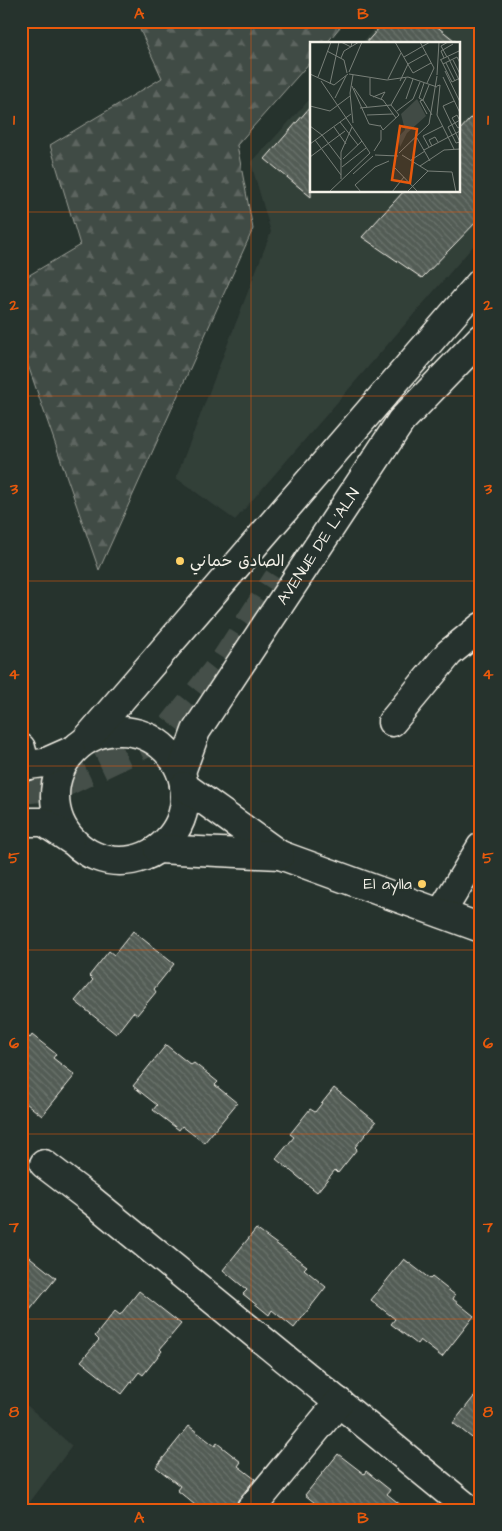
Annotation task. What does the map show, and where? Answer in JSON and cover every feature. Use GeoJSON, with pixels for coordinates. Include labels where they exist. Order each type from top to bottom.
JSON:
{"type":"FeatureCollection","features":[{"type":"Feature","properties":{"kind":"main road"},"geometry":{"type":"LineString","coordinates":[[72,840],[60,824],[54,804],[58,775],[78,746],[481,282]]}},
{"type":"Feature","properties":{"kind":"main road"},"geometry":{"type":"LineString","coordinates":[[278,578],[389,411],[481,306]]}},
{"type":"Feature","properties":{"kind":"main road","name":"AVENUE DE L'ALN"},"geometry":{"type":"LineString","coordinates":[[183,779],[196,731],[401,420],[481,338]]}},
{"type":"Feature","properties":{"kind":"main road"},"geometry":{"type":"LineString","coordinates":[[392,722],[449,653],[481,627]]}},
{"type":"Feature","properties":{"kind":"main road"},"geometry":{"type":"LineString","coordinates":[[21,822],[44,822],[93,856],[127,861],[143,857],[158,849],[178,826],[184,806],[183,779],[172,756],[158,742],[141,734],[122,730],[103,733],[44,763],[23,760]]}},
{"type":"Feature","properties":{"kind":"main road"},"geometry":{"type":"LineString","coordinates":[[183,779],[280,855]]}},
{"type":"Feature","properties":{"kind":"main road"},"geometry":{"type":"LineString","coordinates":[[441,914],[481,847]]}},
{"type":"Feature","properties":{"kind":"main road"},"geometry":{"type":"LineString","coordinates":[[158,849],[280,855],[481,928]]}},
{"type":"Feature","properties":{"kind":"main road"},"geometry":{"type":"LineString","coordinates":[[44,1164],[90,1199],[470,1510]]}},
{"type":"Feature","properties":{"kind":"main road"},"geometry":{"type":"LineString","coordinates":[[250,1510],[339,1402]]}},
{"type":"Feature","properties":{"kind":"shaded area"},"geometry":{"type":"Polygon","coordinates":[[[381,21],[481,21],[481,237],[235,520],[176,478],[271,232],[251,163],[310,99],[310,192],[460,192],[460,42],[363,42],[381,21]]]}},
{"type":"Feature","properties":{"kind":"shaded area"},"geometry":{"type":"Polygon","coordinates":[[[21,1400],[72,1446],[24,1510],[21,1510],[21,1400]]]}},
{"type":"Feature","properties":{"kind":"green space"},"geometry":{"type":"Polygon","coordinates":[[[136,21],[345,21],[328,42],[310,42],[310,62],[237,145],[253,229],[99,570],[21,345],[21,280],[80,245],[50,145],[162,78],[136,21]]]}},
{"type":"Feature","properties":{"kind":"building"},"geometry":{"type":"Polygon","coordinates":[[[385,21],[430,21],[456,42],[367,42],[385,21]]]}},
{"type":"Feature","properties":{"kind":"building"},"geometry":{"type":"Polygon","coordinates":[[[310,107],[311,197],[265,159],[310,107]]]}},
{"type":"Feature","properties":{"kind":"building"},"geometry":{"type":"Polygon","coordinates":[[[481,107],[481,217],[422,278],[362,237],[403,192],[460,192],[460,130],[481,107]]]}},
{"type":"Feature","properties":{"kind":"building"},"geometry":{"type":"Polygon","coordinates":[[[133,931],[174,964],[154,989],[156,992],[137,1015],[133,1012],[116,1034],[75,1001],[93,980],[89,976],[109,951],[114,955],[133,931]]]}},
{"type":"Feature","properties":{"kind":"building"},"geometry":{"type":"Polygon","coordinates":[[[21,1031],[30,1038],[32,1035],[56,1054],[53,1058],[75,1075],[42,1116],[21,1099],[21,1031]]]}},
{"type":"Feature","properties":{"kind":"building"},"geometry":{"type":"Polygon","coordinates":[[[166,1045],[191,1065],[194,1063],[218,1082],[215,1085],[237,1103],[204,1143],[182,1126],[179,1130],[153,1110],[157,1105],[133,1086],[166,1045]]]}},
{"type":"Feature","properties":{"kind":"building"},"geometry":{"type":"Polygon","coordinates":[[[334,1088],[376,1122],[355,1147],[357,1149],[338,1173],[335,1170],[317,1192],[276,1159],[294,1137],[290,1134],[310,1109],[315,1112],[334,1088]]]}},
{"type":"Feature","properties":{"kind":"building"},"geometry":{"type":"Polygon","coordinates":[[[256,1229],[307,1266],[304,1269],[326,1287],[294,1328],[272,1310],[269,1315],[243,1294],[247,1290],[223,1270],[256,1229]]]}},
{"type":"Feature","properties":{"kind":"building"},"geometry":{"type":"Polygon","coordinates":[[[21,1250],[56,1278],[21,1321],[21,1250]]]}},
{"type":"Feature","properties":{"kind":"building"},"geometry":{"type":"Polygon","coordinates":[[[404,1259],[455,1295],[453,1299],[474,1316],[442,1357],[420,1340],[417,1344],[391,1324],[395,1319],[371,1300],[404,1259]]]}},
{"type":"Feature","properties":{"kind":"building"},"geometry":{"type":"Polygon","coordinates":[[[139,1291],[181,1324],[160,1349],[162,1351],[143,1375],[139,1372],[122,1394],[81,1361],[99,1340],[95,1336],[115,1311],[120,1315],[139,1291]]]}},
{"type":"Feature","properties":{"kind":"building"},"geometry":{"type":"Polygon","coordinates":[[[481,1388],[481,1445],[453,1423],[481,1388]]]}},
{"type":"Feature","properties":{"kind":"building"},"geometry":{"type":"Polygon","coordinates":[[[189,1426],[215,1446],[217,1443],[241,1462],[238,1466],[255,1479],[238,1500],[235,1510],[201,1510],[177,1490],[180,1486],[156,1467],[189,1426]]]}},
{"type":"Feature","properties":{"kind":"building"},"geometry":{"type":"Polygon","coordinates":[[[338,1454],[364,1474],[366,1471],[390,1490],[387,1494],[407,1510],[324,1510],[305,1495],[338,1454]]]}},
{"type":"Feature","properties":{"kind":"tunnel"},"geometry":{"type":"LineString","coordinates":[[21,790],[58,786],[166,734],[225,660],[278,578]]}},
{"type":"Feature","properties":{"kind":"place","name":"الصادق حماني"},"geometry":{"type":"Point","coordinates":[180,561]}},
{"type":"Feature","properties":{"kind":"place","name":"El aylla"},"geometry":{"type":"Point","coordinates":[422,884]}}]}
